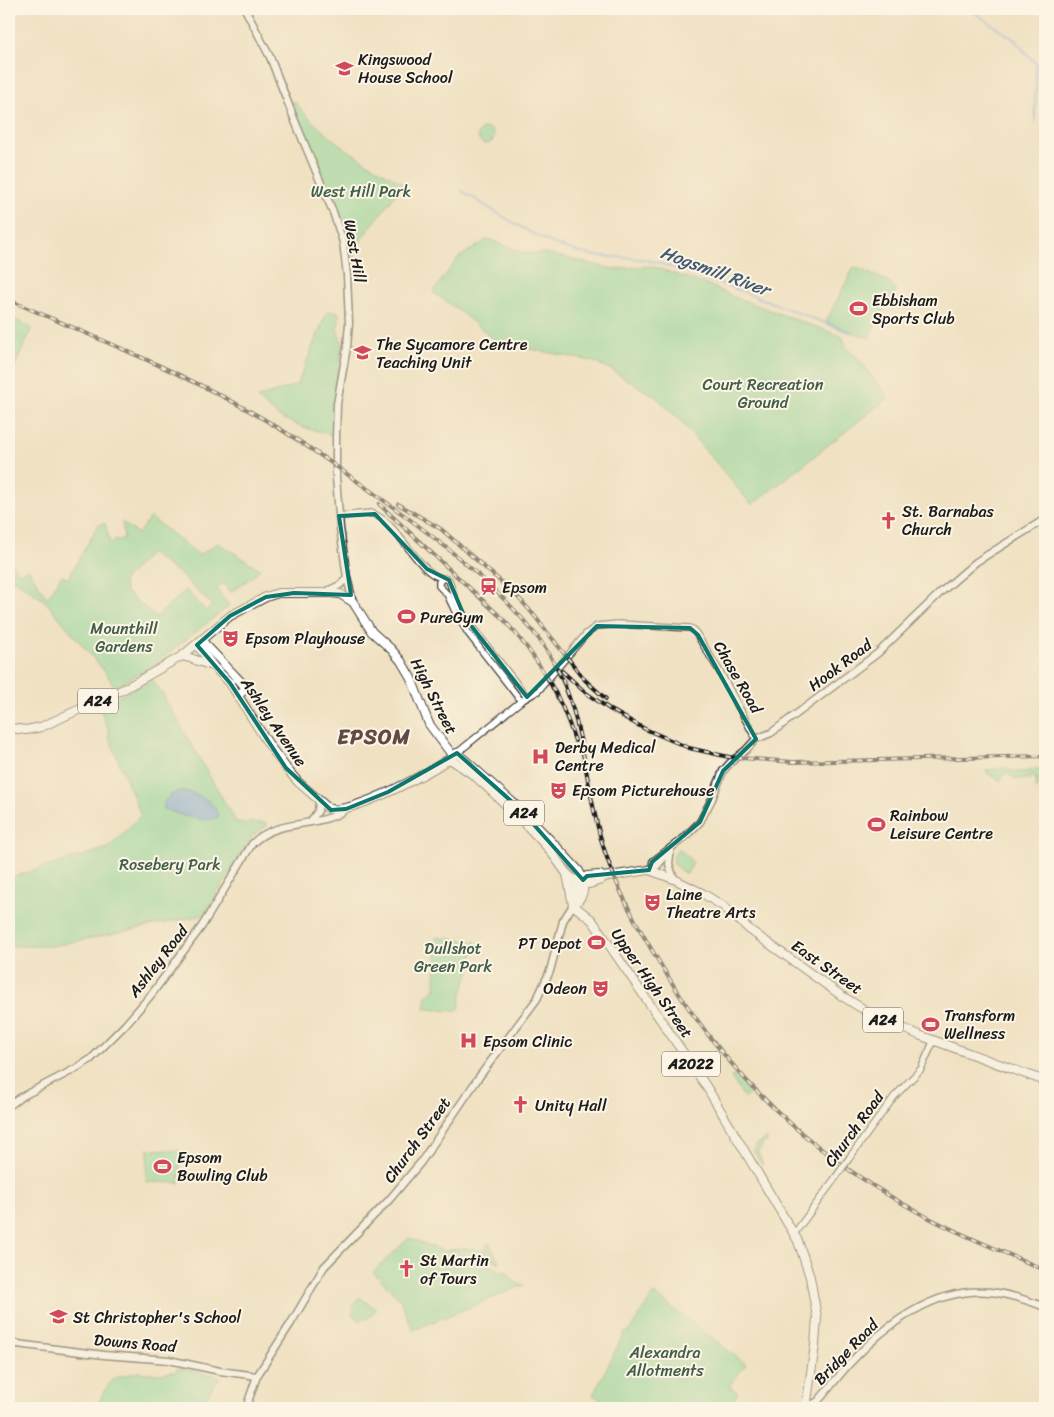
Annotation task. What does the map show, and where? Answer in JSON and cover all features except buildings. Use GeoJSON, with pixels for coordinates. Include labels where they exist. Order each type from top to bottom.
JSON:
{"type":"FeatureCollection","features":[{"type":"Feature","properties":{"kind":"main road","name":"West Hill"},"geometry":{"type":"LineString","coordinates":[[245,9],[270,57],[333,212],[343,242],[347,275],[349,323],[348,346],[338,404],[336,438],[339,516],[353,602]]}},
{"type":"Feature","properties":{"kind":"main road","name":"Hook Road"},"geometry":{"type":"LineString","coordinates":[[651,868],[652,862],[667,849],[672,848],[700,822],[723,771],[756,739],[762,738],[778,728],[878,653],[940,593],[976,562],[1045,519]]}},
{"type":"Feature","properties":{"kind":"main road"},"geometry":{"type":"LineString","coordinates":[[323,593],[348,580]]}},
{"type":"Feature","properties":{"kind":"main road"},"geometry":{"type":"LineString","coordinates":[[340,594],[348,580]]}},
{"type":"Feature","properties":{"kind":"main road","name":"A24"},"geometry":{"type":"LineString","coordinates":[[9,728],[32,729],[54,722],[124,689],[182,656],[200,643],[230,616],[266,597],[278,593],[323,593],[340,594],[353,602]]}},
{"type":"Feature","properties":{"kind":"main road","name":"High Street"},"geometry":{"type":"LineString","coordinates":[[353,602],[372,632],[401,661],[411,678],[429,724],[454,756],[464,768],[515,813],[549,849],[567,874]]}},
{"type":"Feature","properties":{"kind":"main road","name":"Ashley Avenue"},"geometry":{"type":"LineString","coordinates":[[200,643],[213,666],[230,683],[269,745],[286,768],[319,802],[328,808],[336,810]]}},
{"type":"Feature","properties":{"kind":"main road","name":"Ashley Avenue"},"geometry":{"type":"LineString","coordinates":[[200,643],[246,689],[238,695]]}},
{"type":"Feature","properties":{"kind":"main road","name":"Ashley Avenue"},"geometry":{"type":"LineString","coordinates":[[182,656],[198,659],[213,666]]}},
{"type":"Feature","properties":{"kind":"main road","name":"High Street"},"geometry":{"type":"LineString","coordinates":[[454,756],[519,808],[578,871],[583,880]]}},
{"type":"Feature","properties":{"kind":"main road","name":"Ashley Road"},"geometry":{"type":"LineString","coordinates":[[9,1106],[21,1097],[91,1059],[125,1025],[151,995],[202,926],[247,852],[259,837],[272,830],[310,822],[319,822],[337,815],[346,809],[388,792],[454,756]]}},
{"type":"Feature","properties":{"kind":"main road"},"geometry":{"type":"LineString","coordinates":[[310,822],[318,811],[319,802]]}},
{"type":"Feature","properties":{"kind":"main road","name":"Ashley Road"},"geometry":{"type":"LineString","coordinates":[[336,810],[346,809]]}},
{"type":"Feature","properties":{"kind":"main road"},"geometry":{"type":"LineString","coordinates":[[672,848],[669,864],[674,879]]}},
{"type":"Feature","properties":{"kind":"main road","name":"East Street"},"geometry":{"type":"LineString","coordinates":[[583,880],[589,884],[601,880],[602,877],[651,868],[702,892],[718,902],[750,930],[852,1002],[880,1019],[1045,1081]]}},
{"type":"Feature","properties":{"kind":"main road"},"geometry":{"type":"LineString","coordinates":[[567,874],[573,905]]}},
{"type":"Feature","properties":{"kind":"main road","name":"A24"},"geometry":{"type":"LineString","coordinates":[[567,874],[576,881],[583,880]]}},
{"type":"Feature","properties":{"kind":"main road"},"geometry":{"type":"LineString","coordinates":[[573,905],[576,889],[583,880]]}},
{"type":"Feature","properties":{"kind":"main road","name":"Upper High Street"},"geometry":{"type":"LineString","coordinates":[[573,905],[592,920],[706,1086],[794,1234]]}},
{"type":"Feature","properties":{"kind":"main road","name":"Church Street"},"geometry":{"type":"LineString","coordinates":[[246,1408],[257,1376],[324,1267],[389,1200],[420,1162],[478,1077],[538,999],[550,971],[563,921],[573,905]]}},
{"type":"Feature","properties":{"kind":"main road","name":"A2022"},"geometry":{"type":"LineString","coordinates":[[794,1234],[810,1277],[817,1317],[807,1406]]}},
{"type":"Feature","properties":{"kind":"main road","name":"Bridge Road"},"geometry":{"type":"LineString","coordinates":[[807,1406],[818,1401],[850,1362],[885,1329],[916,1309],[954,1295],[989,1292],[1011,1296],[1045,1307]]}},
{"type":"Feature","properties":{"kind":"main road","name":"Downs Road"},"geometry":{"type":"LineString","coordinates":[[9,1343],[104,1355],[169,1360],[228,1373],[257,1376]]}},
{"type":"Feature","properties":{"kind":"street"},"geometry":{"type":"LineString","coordinates":[[339,516],[375,514],[389,526],[427,569],[442,579],[447,579],[465,618],[527,698],[454,756]]}},
{"type":"Feature","properties":{"kind":"street"},"geometry":{"type":"LineString","coordinates":[[442,579],[439,582],[439,586],[447,594],[460,621],[521,701]]}},
{"type":"Feature","properties":{"kind":"street","name":"Chase Road"},"geometry":{"type":"LineString","coordinates":[[527,698],[544,684],[586,634],[597,626],[618,624],[690,628],[694,630],[720,672],[756,739]]}},
{"type":"Feature","properties":{"kind":"street","name":"Church Road"},"geometry":{"type":"LineString","coordinates":[[794,1234],[894,1097],[921,1069],[934,1040]]}},
{"type":"Feature","properties":{"kind":"highlighted area"},"geometry":{"type":"Polygon","coordinates":[[[375,514],[427,569],[449,580],[465,618],[527,697],[597,626],[690,628],[698,635],[756,739],[723,771],[700,822],[652,862],[649,870],[587,876],[583,880],[519,808],[457,753],[388,792],[346,809],[331,810],[286,768],[230,683],[197,645],[230,616],[266,597],[294,593],[351,595],[339,516],[375,514]]]}},
{"type":"Feature","properties":{"kind":"green space","name":"West Hill Park"},"geometry":{"type":"Polygon","coordinates":[[[294,101],[318,127],[344,148],[404,184],[362,238],[351,266],[345,236],[328,188],[329,185],[321,171],[292,102],[294,101]]]}},
{"type":"Feature","properties":{"kind":"green space"},"geometry":{"type":"Polygon","coordinates":[[[483,128],[489,128],[494,133],[492,142],[483,144],[478,139],[478,133],[483,128]]]}},
{"type":"Feature","properties":{"kind":"green space","name":"Court Recreation Ground"},"geometry":{"type":"Polygon","coordinates":[[[488,239],[526,254],[545,253],[613,269],[651,266],[711,286],[734,297],[843,337],[846,348],[858,358],[888,398],[752,505],[678,418],[656,397],[608,368],[592,361],[499,343],[433,292],[458,258],[488,239]]]}},
{"type":"Feature","properties":{"kind":"green space","name":"Ebbisham Sports Club"},"geometry":{"type":"Polygon","coordinates":[[[854,267],[885,280],[895,288],[895,293],[890,297],[869,338],[826,322],[854,267]]]}},
{"type":"Feature","properties":{"kind":"green space"},"geometry":{"type":"Polygon","coordinates":[[[327,312],[338,312],[340,316],[337,330],[343,345],[335,388],[337,389],[333,435],[305,428],[279,417],[257,398],[297,385],[327,312]]]}},
{"type":"Feature","properties":{"kind":"green space"},"geometry":{"type":"Polygon","coordinates":[[[9,317],[32,328],[9,379],[9,317]]]}},
{"type":"Feature","properties":{"kind":"green space","name":"Mounthill Gardens"},"geometry":{"type":"Polygon","coordinates":[[[150,517],[199,555],[218,543],[260,569],[231,592],[223,583],[216,589],[229,606],[149,668],[115,687],[105,672],[45,601],[9,576],[9,560],[18,573],[29,570],[47,598],[62,575],[68,579],[98,525],[105,523],[110,543],[124,538],[122,522],[138,534],[150,517]],[[150,553],[123,583],[126,592],[156,617],[186,590],[206,611],[212,605],[181,575],[150,553]]]}},
{"type":"Feature","properties":{"kind":"green space","name":"Rosebery Park"},"geometry":{"type":"Polygon","coordinates":[[[152,680],[160,690],[236,822],[266,823],[267,826],[259,830],[252,837],[204,915],[53,946],[9,946],[9,878],[108,848],[141,815],[108,735],[110,734],[99,706],[152,680]]]}},
{"type":"Feature","properties":{"kind":"green space"},"geometry":{"type":"Polygon","coordinates":[[[1045,767],[1045,772],[1042,772],[1045,773],[1044,781],[1037,778],[1041,782],[1036,789],[1034,775],[1031,775],[1031,779],[1016,779],[1005,772],[1000,781],[986,772],[987,770],[1005,768],[1012,771],[1025,772],[1045,767]]]}},
{"type":"Feature","properties":{"kind":"green space"},"geometry":{"type":"Polygon","coordinates":[[[679,848],[693,863],[687,874],[674,863],[674,856],[679,848]]]}},
{"type":"Feature","properties":{"kind":"green space","name":"Dullshot Green Park"},"geometry":{"type":"Polygon","coordinates":[[[436,937],[476,942],[459,1009],[455,1011],[425,1009],[427,995],[435,989],[436,937]]]}},
{"type":"Feature","properties":{"kind":"green space"},"geometry":{"type":"Polygon","coordinates":[[[735,1075],[751,1093],[744,1098],[731,1077],[735,1075]]]}},
{"type":"Feature","properties":{"kind":"green space"},"geometry":{"type":"Polygon","coordinates":[[[766,1138],[768,1141],[761,1144],[762,1147],[757,1151],[762,1165],[753,1150],[757,1144],[766,1138]]]}},
{"type":"Feature","properties":{"kind":"green space","name":"Epsom Bowling Club"},"geometry":{"type":"Polygon","coordinates":[[[148,1149],[181,1151],[179,1183],[146,1182],[148,1149]]]}},
{"type":"Feature","properties":{"kind":"green space","name":"St Martin of Tours"},"geometry":{"type":"Polygon","coordinates":[[[409,1238],[443,1251],[465,1248],[482,1250],[477,1260],[508,1273],[516,1283],[524,1285],[413,1330],[400,1299],[373,1272],[409,1238]]]}},
{"type":"Feature","properties":{"kind":"green space"},"geometry":{"type":"Polygon","coordinates":[[[488,1243],[500,1263],[484,1256],[484,1249],[488,1243]]]}},
{"type":"Feature","properties":{"kind":"green space","name":"Alexandra Allotments"},"geometry":{"type":"Polygon","coordinates":[[[654,1294],[746,1364],[729,1386],[738,1393],[727,1408],[599,1408],[603,1401],[593,1395],[625,1332],[628,1333],[654,1294]]]}},
{"type":"Feature","properties":{"kind":"green space"},"geometry":{"type":"Polygon","coordinates":[[[359,1297],[376,1309],[368,1319],[364,1317],[361,1321],[352,1314],[355,1310],[352,1307],[359,1297]]]}},
{"type":"Feature","properties":{"kind":"green space"},"geometry":{"type":"Polygon","coordinates":[[[177,1368],[219,1376],[220,1378],[200,1408],[97,1408],[104,1391],[118,1377],[138,1372],[160,1374],[177,1371],[177,1368]]]}},
{"type":"Feature","properties":{"kind":"water"},"geometry":{"type":"Polygon","coordinates":[[[179,791],[197,795],[209,802],[217,811],[218,817],[199,819],[183,816],[164,809],[164,802],[171,795],[179,791]]]}},
{"type":"Feature","properties":{"kind":"waterway"},"geometry":{"type":"LineString","coordinates":[[969,9],[1015,40],[1036,64],[1035,124]]}},
{"type":"Feature","properties":{"kind":"waterway","name":"Hogsmill River"},"geometry":{"type":"LineString","coordinates":[[462,191],[524,229],[556,245],[591,255],[655,262],[729,286],[851,333]]}},
{"type":"Feature","properties":{"kind":"railway"},"geometry":{"type":"LineString","coordinates":[[9,300],[159,365],[265,420],[319,455],[410,519],[450,550],[488,584],[524,620],[555,664],[575,716],[597,824],[616,881],[653,952],[685,1003],[712,1040],[740,1074],[771,1106],[839,1163],[916,1211],[963,1235],[1045,1270]]}},
{"type":"Feature","properties":{"kind":"railway"},"geometry":{"type":"LineString","coordinates":[[379,504],[504,620],[516,634],[547,677],[563,708],[575,741]]}},
{"type":"Feature","properties":{"kind":"railway"},"geometry":{"type":"LineString","coordinates":[[398,504],[441,529],[516,595],[585,680],[606,699]]}},
{"type":"Feature","properties":{"kind":"railway"},"geometry":{"type":"LineString","coordinates":[[562,671],[586,693],[645,729],[689,748],[729,757],[793,762],[1045,756]]}},
{"type":"Feature","properties":{"kind":"place","name":"Kingswood House School"},"geometry":{"type":"Point","coordinates":[344,68]}},
{"type":"Feature","properties":{"kind":"place","name":"Ebbisham Sports Club"},"geometry":{"type":"Point","coordinates":[858,309]}},
{"type":"Feature","properties":{"kind":"place","name":"The Sycamore Centre Teaching Unit"},"geometry":{"type":"Point","coordinates":[362,353]}},
{"type":"Feature","properties":{"kind":"place","name":"St. Barnabas Church"},"geometry":{"type":"Point","coordinates":[888,520]}},
{"type":"Feature","properties":{"kind":"place","name":"Epsom"},"geometry":{"type":"Point","coordinates":[488,587]}},
{"type":"Feature","properties":{"kind":"place","name":"PureGym"},"geometry":{"type":"Point","coordinates":[406,617]}},
{"type":"Feature","properties":{"kind":"place","name":"Epsom Playhouse"},"geometry":{"type":"Point","coordinates":[231,638]}},
{"type":"Feature","properties":{"kind":"place","name":"Derby Medical Centre"},"geometry":{"type":"Point","coordinates":[541,756]}},
{"type":"Feature","properties":{"kind":"place","name":"Epsom Picturehouse"},"geometry":{"type":"Point","coordinates":[558,790]}},
{"type":"Feature","properties":{"kind":"place","name":"Rainbow Leisure Centre"},"geometry":{"type":"Point","coordinates":[876,824]}},
{"type":"Feature","properties":{"kind":"place","name":"Laine Theatre Arts"},"geometry":{"type":"Point","coordinates":[652,903]}},
{"type":"Feature","properties":{"kind":"place","name":"PT Depot"},"geometry":{"type":"Point","coordinates":[596,943]}},
{"type":"Feature","properties":{"kind":"place","name":"Odeon"},"geometry":{"type":"Point","coordinates":[601,988]}},
{"type":"Feature","properties":{"kind":"place","name":"Transform Wellness"},"geometry":{"type":"Point","coordinates":[930,1024]}},
{"type":"Feature","properties":{"kind":"place","name":"Epsom Clinic"},"geometry":{"type":"Point","coordinates":[469,1041]}},
{"type":"Feature","properties":{"kind":"place","name":"Unity Hall"},"geometry":{"type":"Point","coordinates":[521,1105]}},
{"type":"Feature","properties":{"kind":"place","name":"Epsom Bowling Club"},"geometry":{"type":"Point","coordinates":[163,1166]}},
{"type":"Feature","properties":{"kind":"place","name":"St Martin of Tours"},"geometry":{"type":"Point","coordinates":[406,1269]}},
{"type":"Feature","properties":{"kind":"place","name":"St Christopher's School"},"geometry":{"type":"Point","coordinates":[59,1317]}},
{"type":"Feature","properties":{"kind":"district","name":"EPSOM"},"geometry":{"type":"Point","coordinates":[374,737]}}]}
